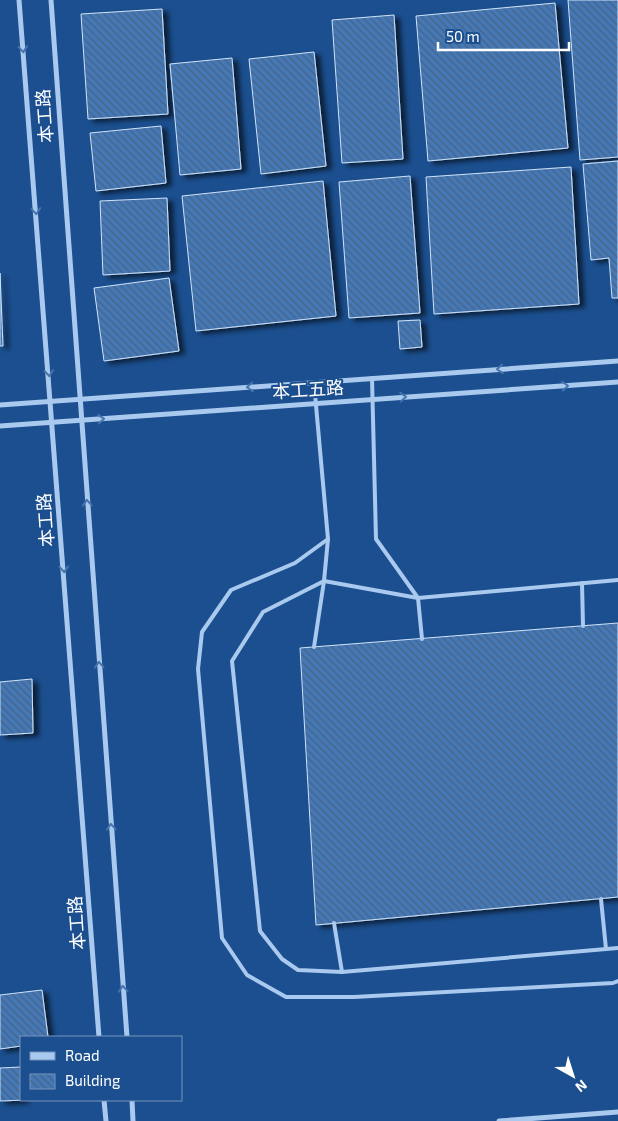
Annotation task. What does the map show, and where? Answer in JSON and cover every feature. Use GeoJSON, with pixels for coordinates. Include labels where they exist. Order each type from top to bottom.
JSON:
{"type":"FeatureCollection","features":[{"type":"Feature","properties":{"kind":"street","name":"本工路"},"geometry":{"type":"LineString","coordinates":[[19,0],[99,1036]]}},
{"type":"Feature","properties":{"kind":"street","name":"本工路"},"geometry":{"type":"LineString","coordinates":[[51,0],[127,1036]]}},
{"type":"Feature","properties":{"kind":"street","name":"本工五路"},"geometry":{"type":"LineString","coordinates":[[0,405],[618,361]]}},
{"type":"Feature","properties":{"kind":"street","name":"本工五路"},"geometry":{"type":"LineString","coordinates":[[0,426],[618,382]]}},
{"type":"Feature","properties":{"kind":"street"},"geometry":{"type":"LineString","coordinates":[[104,1101],[106,1121]]}},
{"type":"Feature","properties":{"kind":"street"},"geometry":{"type":"LineString","coordinates":[[132,1101],[133,1121]]}},
{"type":"Feature","properties":{"kind":"street"},"geometry":{"type":"LineString","coordinates":[[499,1121],[618,1112]]}},
{"type":"Feature","properties":{"kind":"lane"},"geometry":{"type":"LineString","coordinates":[[372,378],[376,539],[418,598],[422,639]]}},
{"type":"Feature","properties":{"kind":"lane"},"geometry":{"type":"LineString","coordinates":[[314,382],[328,539],[314,647]]}},
{"type":"Feature","properties":{"kind":"lane"},"geometry":{"type":"LineString","coordinates":[[328,539],[295,563],[231,590],[202,632],[198,669],[222,938],[247,975],[286,997],[354,997],[613,983],[618,981]]}},
{"type":"Feature","properties":{"kind":"lane"},"geometry":{"type":"LineString","coordinates":[[618,580],[418,598],[324,581],[263,612],[232,661],[260,931],[282,959],[298,970],[342,972],[618,948]]}},
{"type":"Feature","properties":{"kind":"lane"},"geometry":{"type":"LineString","coordinates":[[582,583],[583,626]]}},
{"type":"Feature","properties":{"kind":"lane"},"geometry":{"type":"LineString","coordinates":[[601,899],[606,949]]}},
{"type":"Feature","properties":{"kind":"lane"},"geometry":{"type":"LineString","coordinates":[[334,923],[342,972]]}},
{"type":"Feature","properties":{"kind":"building"},"geometry":{"type":"Polygon","coordinates":[[[568,0],[618,0],[618,157],[580,160],[568,0]]]}},
{"type":"Feature","properties":{"kind":"building"},"geometry":{"type":"Polygon","coordinates":[[[555,3],[568,148],[428,161],[416,16],[555,3]]]}},
{"type":"Feature","properties":{"kind":"building"},"geometry":{"type":"Polygon","coordinates":[[[162,9],[168,114],[88,119],[81,14],[162,9]]]}},
{"type":"Feature","properties":{"kind":"building"},"geometry":{"type":"Polygon","coordinates":[[[394,15],[403,159],[342,163],[332,20],[394,15]]]}},
{"type":"Feature","properties":{"kind":"building"},"geometry":{"type":"Polygon","coordinates":[[[314,52],[326,166],[261,174],[249,59],[314,52]]]}},
{"type":"Feature","properties":{"kind":"building"},"geometry":{"type":"Polygon","coordinates":[[[232,58],[241,169],[180,175],[170,64],[232,58]]]}},
{"type":"Feature","properties":{"kind":"building"},"geometry":{"type":"Polygon","coordinates":[[[161,126],[166,183],[96,191],[90,133],[161,126]]]}},
{"type":"Feature","properties":{"kind":"building"},"geometry":{"type":"Polygon","coordinates":[[[618,161],[618,298],[612,298],[609,258],[591,260],[583,164],[618,161]]]}},
{"type":"Feature","properties":{"kind":"building"},"geometry":{"type":"Polygon","coordinates":[[[571,167],[579,304],[434,314],[426,177],[571,167]]]}},
{"type":"Feature","properties":{"kind":"building"},"geometry":{"type":"Polygon","coordinates":[[[410,176],[420,313],[349,318],[339,182],[410,176]]]}},
{"type":"Feature","properties":{"kind":"building"},"geometry":{"type":"Polygon","coordinates":[[[323,181],[336,316],[196,331],[182,196],[323,181]]]}},
{"type":"Feature","properties":{"kind":"building"},"geometry":{"type":"Polygon","coordinates":[[[167,198],[170,271],[103,275],[100,201],[167,198]]]}},
{"type":"Feature","properties":{"kind":"building"},"geometry":{"type":"Polygon","coordinates":[[[0,273],[3,346],[0,346],[0,273]]]}},
{"type":"Feature","properties":{"kind":"building"},"geometry":{"type":"Polygon","coordinates":[[[169,278],[179,351],[104,361],[94,288],[169,278]]]}},
{"type":"Feature","properties":{"kind":"building"},"geometry":{"type":"Polygon","coordinates":[[[420,320],[422,347],[400,349],[398,321],[420,320]]]}},
{"type":"Feature","properties":{"kind":"building"},"geometry":{"type":"Polygon","coordinates":[[[618,623],[618,897],[316,925],[300,648],[618,623]]]}},
{"type":"Feature","properties":{"kind":"building"},"geometry":{"type":"Polygon","coordinates":[[[32,679],[33,733],[0,735],[0,682],[32,679]]]}},
{"type":"Feature","properties":{"kind":"building"},"geometry":{"type":"Polygon","coordinates":[[[42,990],[48,1036],[20,1036],[20,1046],[0,1049],[0,995],[42,990]]]}},
{"type":"Feature","properties":{"kind":"building"},"geometry":{"type":"Polygon","coordinates":[[[20,1067],[20,1100],[0,1101],[0,1068],[20,1067]]]}}]}
